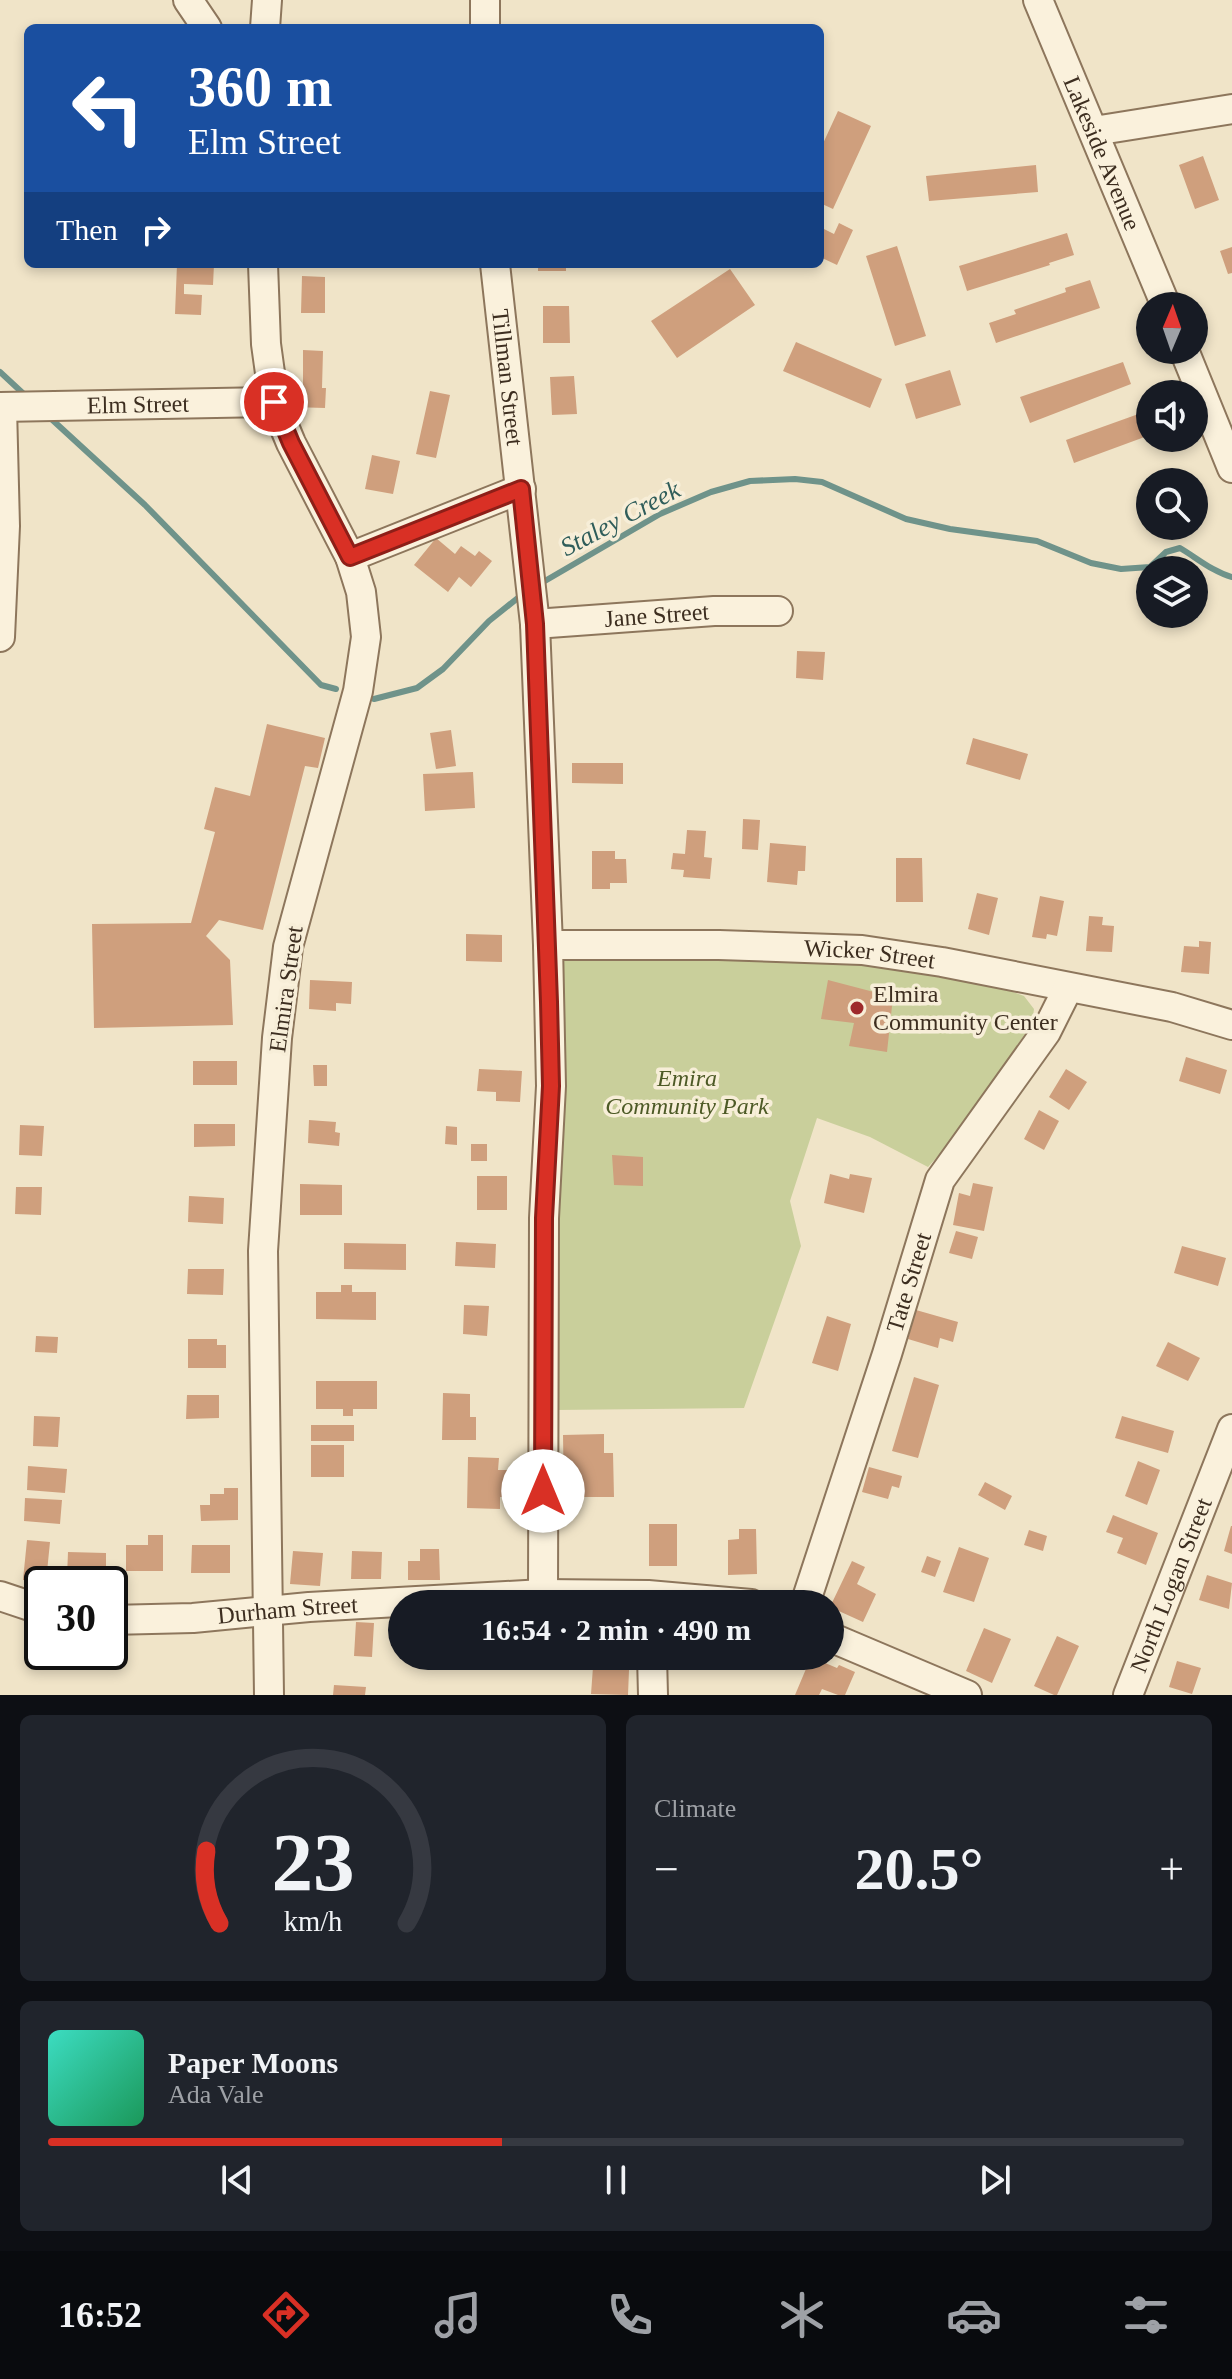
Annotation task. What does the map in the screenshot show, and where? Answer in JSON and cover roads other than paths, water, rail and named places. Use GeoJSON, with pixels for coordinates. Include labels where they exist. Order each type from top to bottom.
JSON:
{"type":"FeatureCollection","features":[{"type":"Feature","properties":{"kind":"street"},"geometry":{"type":"LineString","coordinates":[[188,0],[204,24]]}},
{"type":"Feature","properties":{"kind":"street"},"geometry":{"type":"LineString","coordinates":[[265,24],[267,0]]}},
{"type":"Feature","properties":{"kind":"street"},"geometry":{"type":"LineString","coordinates":[[485,0],[485,24]]}},
{"type":"Feature","properties":{"kind":"street","name":"Lakeside Avenue"},"geometry":{"type":"LineString","coordinates":[[1038,0],[1160,292]]}},
{"type":"Feature","properties":{"kind":"street"},"geometry":{"type":"LineString","coordinates":[[1094,131],[1232,109]]}},
{"type":"Feature","properties":{"kind":"street","name":"Elmira Street"},"geometry":{"type":"LineString","coordinates":[[263,268],[266,344],[274,402],[291,443],[350,557],[361,592],[366,637],[358,691],[288,947],[277,1038],[263,1251],[269,1695]]}},
{"type":"Feature","properties":{"kind":"street","name":"Tillman Street"},"geometry":{"type":"LineString","coordinates":[[495,268],[535,624],[548,945],[551,1086],[544,1218],[543,1590]]}},
{"type":"Feature","properties":{"kind":"street"},"geometry":{"type":"LineString","coordinates":[[1190,364],[1232,468]]}},
{"type":"Feature","properties":{"kind":"street","name":"Elm Street"},"geometry":{"type":"LineString","coordinates":[[1,407],[274,402]]}},
{"type":"Feature","properties":{"kind":"street"},"geometry":{"type":"LineString","coordinates":[[0,637],[5,526],[1,407]]}},
{"type":"Feature","properties":{"kind":"street"},"geometry":{"type":"LineString","coordinates":[[350,557],[521,489]]}},
{"type":"Feature","properties":{"kind":"street","name":"Jane Street"},"geometry":{"type":"LineString","coordinates":[[535,624],[714,611],[778,611]]}},
{"type":"Feature","properties":{"kind":"street","name":"Wicker Street"},"geometry":{"type":"LineString","coordinates":[[548,945],[734,945],[862,950],[942,962],[1172,1007],[1232,1025]]}},
{"type":"Feature","properties":{"kind":"street","name":"Tate Street"},"geometry":{"type":"LineString","coordinates":[[810,1590],[940,1180],[1046,1032],[1068,988]]}},
{"type":"Feature","properties":{"kind":"street","name":"North Logan Street"},"geometry":{"type":"LineString","coordinates":[[1128,1695],[1232,1429]]}},
{"type":"Feature","properties":{"kind":"street"},"geometry":{"type":"LineString","coordinates":[[0,1596],[24,1604]]}},
{"type":"Feature","properties":{"kind":"street","name":"Durham Street"},"geometry":{"type":"LineString","coordinates":[[128,1620],[193,1618],[388,1603]]}},
{"type":"Feature","properties":{"kind":"street"},"geometry":{"type":"LineString","coordinates":[[844,1643],[967,1695]]}},
{"type":"Feature","properties":{"kind":"street"},"geometry":{"type":"LineString","coordinates":[[652,1670],[653,1695]]}},
{"type":"Feature","properties":{"kind":"waterway","name":"Staley Creek"},"geometry":{"type":"LineString","coordinates":[[0,372],[27,397]]}},
{"type":"Feature","properties":{"kind":"waterway","name":"Staley Creek"},"geometry":{"type":"LineString","coordinates":[[47,415],[145,505],[321,685],[336,689]]}},
{"type":"Feature","properties":{"kind":"waterway","name":"Staley Creek"},"geometry":{"type":"LineString","coordinates":[[538,585],[660,514],[711,492],[750,481],[795,479],[822,482],[906,519],[950,529],[1037,541],[1091,563],[1121,569],[1150,567],[1166,552],[1180,548],[1232,577]]}},
{"type":"Feature","properties":{"kind":"waterway","name":"Staley Creek"},"geometry":{"type":"LineString","coordinates":[[374,699],[417,688],[443,669],[489,621],[524,593]]}},
{"type":"Feature","properties":{"kind":"place","name":"Elmira Community Center"},"geometry":{"type":"Point","coordinates":[857,1008]}},
{"type":"Feature","properties":{"kind":"park label","name":"Emira Community Park"},"geometry":{"type":"Point","coordinates":[687,1092]}}]}
